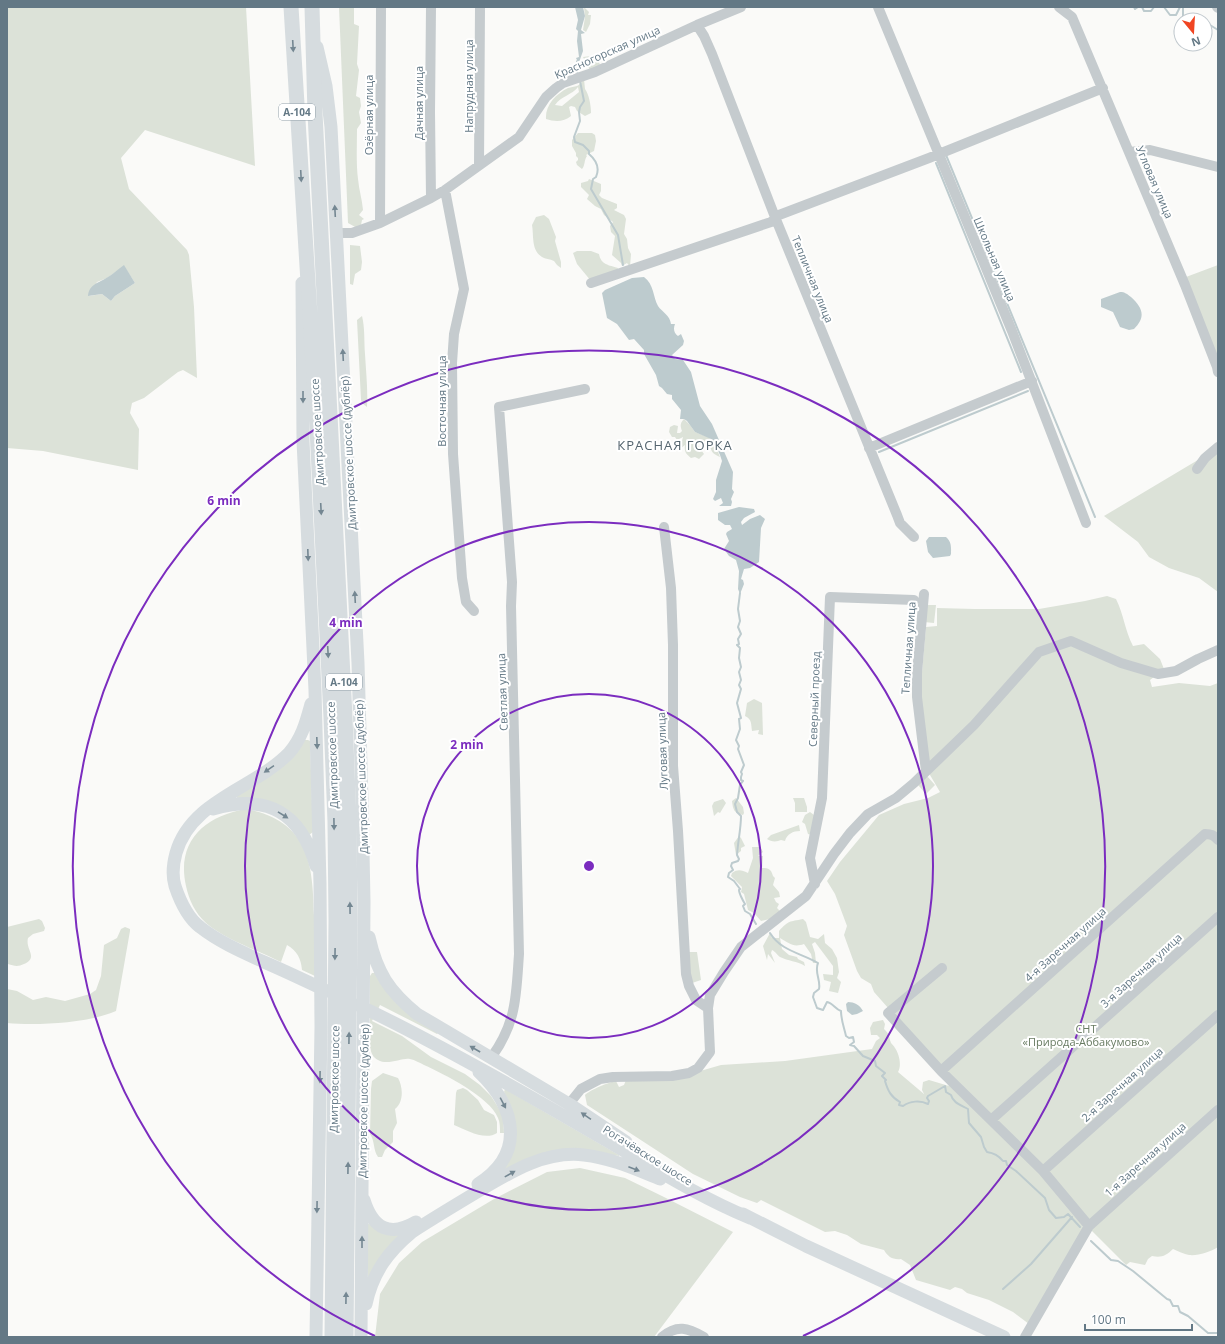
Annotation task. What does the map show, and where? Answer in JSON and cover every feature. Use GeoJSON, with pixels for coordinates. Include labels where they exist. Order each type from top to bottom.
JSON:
{"type":"FeatureCollection","features":[{"type":"Feature","properties":{"kind":"highway","name":"Дмитровское шоссе"},"geometry":{"type":"LineString","coordinates":[[291,7],[317,428],[331,710],[336,920],[332,1337]]}},
{"type":"Feature","properties":{"kind":"highway","name":"Дмитровское шоссе"},"geometry":{"type":"LineString","coordinates":[[312,7],[315,113],[349,820],[350,921],[346,1337]]}},
{"type":"Feature","properties":{"kind":"main road","name":"Дмитровское шоссе (дублёр)"},"geometry":{"type":"LineString","coordinates":[[313,28],[326,86],[331,127],[358,668],[364,902],[361,1337]]}},
{"type":"Feature","properties":{"kind":"main road"},"geometry":{"type":"LineString","coordinates":[[304,232],[302,299],[303,441],[315,690],[320,884],[321,1027],[316,1337]]}},
{"type":"Feature","properties":{"kind":"main road"},"geometry":{"type":"LineString","coordinates":[[315,690],[303,732],[297,743],[288,754],[274,765],[229,794],[192,822],[179,842],[174,860],[173,878],[178,896],[187,912],[198,926],[229,946],[379,1015],[516,1088],[696,1193],[750,1218]]}},
{"type":"Feature","properties":{"kind":"main road"},"geometry":{"type":"LineString","coordinates":[[206,811],[228,804],[251,803],[267,806],[283,814],[294,822],[305,837],[312,852],[320,884]]}},
{"type":"Feature","properties":{"kind":"main road","name":"Рогачёвское шоссе"},"geometry":{"type":"LineString","coordinates":[[364,902],[372,950],[379,969],[387,985],[400,1000],[417,1014],[569,1104],[647,1156],[750,1218],[812,1249],[1004,1337]]}},
{"type":"Feature","properties":{"kind":"main road"},"geometry":{"type":"LineString","coordinates":[[362,1186],[364,1201],[376,1224],[386,1229],[395,1230],[408,1227],[480,1183],[502,1162],[509,1148],[510,1119],[505,1106],[488,1080],[469,1063]]}},
{"type":"Feature","properties":{"kind":"main road"},"geometry":{"type":"LineString","coordinates":[[361,1337],[369,1290],[386,1257],[412,1232],[520,1168],[554,1156],[569,1154],[584,1155],[618,1163],[696,1193]]}},
{"type":"Feature","properties":{"kind":"street","name":"Озёрная улица"},"geometry":{"type":"LineString","coordinates":[[380,223],[381,7]]}},
{"type":"Feature","properties":{"kind":"street","name":"Дачная улица"},"geometry":{"type":"LineString","coordinates":[[431,7],[431,198]]}},
{"type":"Feature","properties":{"kind":"street","name":"Напрудная улица"},"geometry":{"type":"LineString","coordinates":[[479,165],[480,7]]}},
{"type":"Feature","properties":{"kind":"street","name":"Красногорская улица"},"geometry":{"type":"LineString","coordinates":[[336,233],[352,232],[380,223],[445,190],[519,137],[546,97],[563,83],[580,78],[697,25],[741,7]]}},
{"type":"Feature","properties":{"kind":"street","name":"Школьная улица"},"geometry":{"type":"LineString","coordinates":[[878,7],[1032,382],[1086,523]]}},
{"type":"Feature","properties":{"kind":"street","name":"Угловая улица"},"geometry":{"type":"LineString","coordinates":[[1059,7],[1072,17],[1185,285],[1218,372]]}},
{"type":"Feature","properties":{"kind":"street","name":"Тепличная улица"},"geometry":{"type":"LineString","coordinates":[[697,25],[712,54],[775,217],[900,523],[914,537]]}},
{"type":"Feature","properties":{"kind":"street"},"geometry":{"type":"LineString","coordinates":[[591,283],[770,222],[775,217],[938,154],[1102,88]]}},
{"type":"Feature","properties":{"kind":"street"},"geometry":{"type":"LineString","coordinates":[[1129,152],[1150,150],[1218,167]]}},
{"type":"Feature","properties":{"kind":"street","name":"Восточная улица"},"geometry":{"type":"LineString","coordinates":[[445,190],[464,288],[454,334],[452,363],[453,454],[462,578],[466,602],[474,611]]}},
{"type":"Feature","properties":{"kind":"street"},"geometry":{"type":"LineString","coordinates":[[869,448],[1032,382]]}},
{"type":"Feature","properties":{"kind":"street","name":"Светлая улица"},"geometry":{"type":"LineString","coordinates":[[491,1058],[500,1045],[510,1025],[516,999],[519,954],[511,606],[512,582],[499,407],[585,389]]}},
{"type":"Feature","properties":{"kind":"street"},"geometry":{"type":"LineString","coordinates":[[1197,469],[1205,458],[1218,447]]}},
{"type":"Feature","properties":{"kind":"street","name":"Луговая улица"},"geometry":{"type":"LineString","coordinates":[[664,527],[671,588],[673,646],[673,766],[686,974],[689,986],[696,1000],[708,1008]]}},
{"type":"Feature","properties":{"kind":"street","name":"Тепличная улица"},"geometry":{"type":"LineString","coordinates":[[924,594],[916,697],[926,771]]}},
{"type":"Feature","properties":{"kind":"street","name":"Северный проезд"},"geometry":{"type":"LineString","coordinates":[[815,884],[810,858],[822,798],[830,597],[914,600]]}},
{"type":"Feature","properties":{"kind":"street"},"geometry":{"type":"LineString","coordinates":[[569,1104],[581,1089],[600,1079],[613,1077],[672,1076],[689,1073],[698,1068],[710,1052],[708,1008],[710,995],[741,947],[808,894],[834,854],[850,833],[868,814],[896,798],[914,783],[974,725],[1039,652],[1071,641],[1120,663],[1158,674],[1176,671],[1218,650]]}},
{"type":"Feature","properties":{"kind":"street","name":"4-я Заречная улица"},"geometry":{"type":"LineString","coordinates":[[941,1071],[1205,834],[1215,836],[1218,840]]}},
{"type":"Feature","properties":{"kind":"street","name":"3-я Заречная улица"},"geometry":{"type":"LineString","coordinates":[[991,1120],[1218,917]]}},
{"type":"Feature","properties":{"kind":"street"},"geometry":{"type":"LineString","coordinates":[[942,968],[888,1013],[941,1071],[1043,1171],[1088,1226]]}},
{"type":"Feature","properties":{"kind":"street","name":"2-я Заречная улица"},"geometry":{"type":"LineString","coordinates":[[1043,1171],[1218,1015]]}},
{"type":"Feature","properties":{"kind":"street","name":"1-я Заречная улица"},"geometry":{"type":"LineString","coordinates":[[1025,1337],[1088,1226],[1218,1110]]}},
{"type":"Feature","properties":{"kind":"street"},"geometry":{"type":"LineString","coordinates":[[662,1337],[674,1329],[682,1328],[691,1330],[704,1337]]}},
{"type":"Feature","properties":{"kind":"green space"},"geometry":{"type":"Polygon","coordinates":[[[7,7],[246,7],[255,166],[145,130],[121,158],[129,189],[187,250],[189,255],[194,307],[197,378],[183,370],[178,372],[144,398],[132,403],[130,413],[139,429],[138,470],[43,451],[7,448],[7,7]],[[124,266],[107,278],[97,282],[89,296],[102,294],[111,301],[115,296],[135,283],[124,266]]]}},
{"type":"Feature","properties":{"kind":"green space"},"geometry":{"type":"Polygon","coordinates":[[[339,7],[354,7],[354,24],[359,26],[357,64],[359,70],[356,96],[360,98],[361,106],[359,112],[361,123],[357,129],[357,173],[363,210],[359,215],[364,219],[362,220],[361,225],[357,228],[348,223],[339,7]]]}},
{"type":"Feature","properties":{"kind":"green space"},"geometry":{"type":"Polygon","coordinates":[[[584,7],[589,12],[588,15],[591,15],[590,24],[586,32],[583,30],[585,17],[584,7]]]}},
{"type":"Feature","properties":{"kind":"green space"},"geometry":{"type":"Polygon","coordinates":[[[583,57],[594,57],[595,61],[599,62],[600,65],[590,70],[583,57]]]}},
{"type":"Feature","properties":{"kind":"green space"},"geometry":{"type":"Polygon","coordinates":[[[584,79],[585,89],[590,100],[591,113],[585,116],[577,111],[575,107],[571,106],[569,107],[571,116],[568,118],[559,121],[546,119],[547,109],[552,100],[559,93],[580,84],[584,79]],[[578,87],[555,105],[562,106],[579,92],[578,87]]]}},
{"type":"Feature","properties":{"kind":"green space"},"geometry":{"type":"Polygon","coordinates":[[[578,133],[592,133],[595,135],[596,141],[594,151],[586,155],[587,156],[582,169],[577,165],[576,162],[578,158],[572,146],[572,140],[578,133]]]}},
{"type":"Feature","properties":{"kind":"green space"},"geometry":{"type":"Polygon","coordinates":[[[589,179],[601,184],[601,191],[599,195],[602,198],[617,204],[617,208],[614,210],[624,215],[626,219],[624,234],[631,254],[630,267],[627,263],[622,266],[621,263],[612,255],[615,236],[611,232],[610,226],[613,222],[604,215],[601,209],[587,199],[589,195],[581,187],[581,183],[588,181],[589,179]]]}},
{"type":"Feature","properties":{"kind":"green space"},"geometry":{"type":"Polygon","coordinates":[[[544,215],[549,219],[556,237],[555,241],[561,262],[561,268],[554,261],[542,257],[536,251],[532,225],[536,217],[544,215]]]}},
{"type":"Feature","properties":{"kind":"green space"},"geometry":{"type":"Polygon","coordinates":[[[350,245],[360,246],[362,262],[361,270],[355,274],[353,285],[350,284],[350,245]]]}},
{"type":"Feature","properties":{"kind":"green space"},"geometry":{"type":"Polygon","coordinates":[[[577,251],[591,251],[599,254],[600,258],[604,262],[618,268],[617,272],[591,281],[577,264],[573,253],[577,251]]]}},
{"type":"Feature","properties":{"kind":"green space"},"geometry":{"type":"Polygon","coordinates":[[[1218,265],[1218,358],[1186,277],[1218,265]]]}},
{"type":"Feature","properties":{"kind":"green space"},"geometry":{"type":"Polygon","coordinates":[[[362,316],[364,330],[367,407],[361,400],[357,320],[362,316]]]}},
{"type":"Feature","properties":{"kind":"green space"},"geometry":{"type":"Polygon","coordinates":[[[684,419],[695,432],[708,437],[714,442],[720,457],[713,453],[710,445],[703,445],[699,441],[697,441],[697,444],[704,454],[699,459],[695,457],[691,458],[688,455],[685,451],[685,445],[680,449],[683,437],[677,440],[675,437],[672,437],[669,432],[670,427],[674,425],[678,426],[677,433],[680,433],[682,431],[681,423],[684,419]]]}},
{"type":"Feature","properties":{"kind":"green space"},"geometry":{"type":"Polygon","coordinates":[[[1218,448],[1218,592],[1199,578],[1169,568],[1149,557],[1138,542],[1104,516],[1218,448]]]}},
{"type":"Feature","properties":{"kind":"green space","name":"СНТ «Природа-Аббакумово»"},"geometry":{"type":"Polygon","coordinates":[[[1107,596],[1116,599],[1133,646],[1144,644],[1160,659],[1164,669],[1150,680],[1152,687],[1179,683],[1210,686],[1218,683],[1218,1247],[1196,1255],[1185,1254],[1173,1249],[1163,1256],[1152,1256],[1148,1259],[1145,1265],[1130,1262],[1126,1265],[1091,1230],[1029,1324],[1013,1312],[989,1300],[967,1293],[962,1289],[955,1287],[950,1290],[916,1280],[910,1265],[901,1259],[891,1258],[884,1250],[861,1244],[847,1235],[835,1231],[825,1232],[761,1200],[757,1203],[740,1197],[693,1174],[587,1105],[585,1095],[600,1086],[616,1081],[619,1087],[624,1085],[626,1080],[669,1080],[721,1065],[785,1061],[872,1049],[876,1041],[880,1038],[877,1035],[871,1035],[870,1028],[873,1022],[883,1020],[885,1024],[884,1029],[899,1056],[900,1066],[898,1072],[924,1094],[922,1090],[923,1082],[929,1080],[949,1086],[874,992],[871,984],[861,978],[844,935],[847,926],[835,894],[827,881],[840,862],[879,815],[904,804],[928,798],[940,792],[930,775],[920,695],[926,627],[937,626],[937,608],[1039,609],[1107,596]]]}},
{"type":"Feature","properties":{"kind":"green space"},"geometry":{"type":"Polygon","coordinates":[[[925,605],[936,605],[934,623],[924,622],[925,605]]]}},
{"type":"Feature","properties":{"kind":"green space"},"geometry":{"type":"Polygon","coordinates":[[[754,699],[762,703],[763,735],[758,734],[759,730],[752,731],[750,720],[745,716],[747,703],[754,699]]]}},
{"type":"Feature","properties":{"kind":"green space"},"geometry":{"type":"Polygon","coordinates":[[[305,740],[310,741],[313,832],[309,835],[296,820],[238,799],[236,796],[297,752],[305,740]]]}},
{"type":"Feature","properties":{"kind":"green space"},"geometry":{"type":"Polygon","coordinates":[[[927,776],[935,785],[926,794],[918,785],[927,776]]]}},
{"type":"Feature","properties":{"kind":"green space"},"geometry":{"type":"Polygon","coordinates":[[[736,798],[743,807],[743,815],[736,812],[734,809],[732,801],[736,798]]]}},
{"type":"Feature","properties":{"kind":"green space"},"geometry":{"type":"Polygon","coordinates":[[[793,798],[804,798],[807,812],[795,812],[795,803],[793,798]]]}},
{"type":"Feature","properties":{"kind":"green space"},"geometry":{"type":"Polygon","coordinates":[[[723,799],[726,803],[720,813],[718,812],[714,816],[712,806],[714,802],[723,799]]]}},
{"type":"Feature","properties":{"kind":"green space"},"geometry":{"type":"Polygon","coordinates":[[[246,809],[266,815],[282,823],[294,833],[308,860],[312,877],[315,976],[302,970],[298,955],[287,945],[281,962],[223,935],[206,923],[196,911],[191,901],[186,886],[184,870],[185,856],[190,844],[196,834],[206,825],[218,818],[246,809]]]}},
{"type":"Feature","properties":{"kind":"green space"},"geometry":{"type":"Polygon","coordinates":[[[810,812],[814,815],[812,835],[808,834],[805,824],[802,822],[805,815],[810,812]]]}},
{"type":"Feature","properties":{"kind":"green space"},"geometry":{"type":"Polygon","coordinates":[[[799,825],[800,831],[791,833],[787,836],[785,841],[770,841],[767,839],[771,835],[799,825]]]}},
{"type":"Feature","properties":{"kind":"green space"},"geometry":{"type":"Polygon","coordinates":[[[739,836],[745,846],[741,848],[741,851],[736,855],[734,843],[739,836]]]}},
{"type":"Feature","properties":{"kind":"green space"},"geometry":{"type":"Polygon","coordinates":[[[752,847],[760,847],[763,852],[758,856],[763,856],[762,868],[770,870],[775,878],[773,885],[779,892],[780,897],[774,898],[779,904],[777,908],[780,911],[770,919],[761,921],[754,913],[748,910],[744,894],[741,892],[742,887],[731,876],[732,873],[738,870],[748,873],[753,858],[752,847]]]}},
{"type":"Feature","properties":{"kind":"green space"},"geometry":{"type":"Polygon","coordinates":[[[39,919],[42,921],[45,928],[44,931],[33,934],[28,938],[31,959],[20,966],[8,964],[7,927],[39,919]]]}},
{"type":"Feature","properties":{"kind":"green space"},"geometry":{"type":"Polygon","coordinates":[[[803,919],[806,922],[810,937],[818,939],[824,934],[825,943],[832,949],[837,958],[839,972],[837,978],[841,982],[838,993],[829,991],[831,982],[824,980],[823,974],[833,975],[833,966],[815,942],[812,944],[816,963],[813,963],[811,954],[804,944],[794,945],[780,938],[782,949],[789,955],[797,957],[804,962],[805,966],[780,957],[772,950],[771,953],[775,963],[768,954],[767,960],[763,946],[770,933],[772,938],[779,938],[779,931],[787,923],[803,919]]]}},
{"type":"Feature","properties":{"kind":"green space"},"geometry":{"type":"Polygon","coordinates":[[[125,927],[130,929],[130,931],[116,1011],[92,1018],[63,1023],[7,1023],[7,989],[17,991],[33,1000],[46,997],[65,1001],[90,994],[96,990],[101,976],[104,945],[117,938],[121,929],[125,927]]]}},
{"type":"Feature","properties":{"kind":"green space"},"geometry":{"type":"Polygon","coordinates":[[[689,952],[697,952],[701,980],[692,983],[690,973],[689,952]]]}},
{"type":"Feature","properties":{"kind":"green space"},"geometry":{"type":"Polygon","coordinates":[[[372,973],[376,973],[438,1033],[437,1034],[380,1005],[372,1021],[402,1036],[431,1057],[465,1074],[480,1085],[491,1096],[503,1115],[504,1133],[500,1133],[500,1123],[498,1118],[486,1102],[454,1080],[412,1059],[382,1062],[376,1059],[370,1048],[370,976],[372,973]]]}},
{"type":"Feature","properties":{"kind":"green space"},"geometry":{"type":"Polygon","coordinates":[[[383,1073],[398,1078],[402,1094],[400,1102],[395,1109],[397,1123],[393,1131],[393,1142],[385,1150],[382,1157],[378,1157],[370,1134],[371,1089],[372,1081],[383,1073]]]}},
{"type":"Feature","properties":{"kind":"green space"},"geometry":{"type":"Polygon","coordinates":[[[463,1088],[478,1100],[484,1110],[494,1115],[497,1122],[497,1133],[487,1136],[481,1135],[454,1125],[456,1093],[457,1090],[463,1088]]]}},
{"type":"Feature","properties":{"kind":"green space"},"geometry":{"type":"Polygon","coordinates":[[[505,1089],[619,1156],[594,1152],[502,1172],[514,1120],[511,1106],[504,1092],[505,1089]]]}},
{"type":"Feature","properties":{"kind":"green space"},"geometry":{"type":"Polygon","coordinates":[[[580,1168],[625,1178],[733,1232],[654,1337],[375,1337],[380,1294],[399,1263],[422,1242],[494,1199],[547,1172],[580,1168]]]}},
{"type":"Feature","properties":{"kind":"green space"},"geometry":{"type":"Polygon","coordinates":[[[367,1224],[400,1237],[368,1278],[367,1224]]]}},
{"type":"Feature","properties":{"kind":"shaded area"},"geometry":{"type":"Polygon","coordinates":[[[575,7],[583,7],[585,16],[581,30],[585,33],[581,34],[583,51],[577,68],[579,75],[576,72],[576,58],[579,57],[577,41],[578,31],[576,29],[578,20],[575,7]]]}},
{"type":"Feature","properties":{"kind":"shaded area"},"geometry":{"type":"Polygon","coordinates":[[[124,265],[135,283],[115,296],[111,301],[102,294],[88,296],[92,286],[110,276],[124,265]]]}},
{"type":"Feature","properties":{"kind":"shaded area"},"geometry":{"type":"Polygon","coordinates":[[[644,277],[652,287],[658,306],[668,316],[671,324],[675,324],[675,332],[678,336],[681,334],[684,341],[683,345],[672,355],[675,359],[683,360],[691,372],[700,406],[712,424],[733,472],[732,489],[734,492],[731,499],[731,506],[719,506],[723,503],[721,498],[715,501],[713,499],[716,492],[716,480],[722,461],[714,442],[711,439],[695,432],[687,421],[680,419],[681,410],[672,399],[672,395],[667,394],[659,386],[656,375],[644,354],[644,350],[634,339],[629,340],[617,324],[607,318],[602,293],[605,290],[632,278],[644,277]]]}},
{"type":"Feature","properties":{"kind":"shaded area"},"geometry":{"type":"Polygon","coordinates":[[[1120,292],[1131,297],[1138,305],[1142,313],[1138,325],[1134,329],[1129,330],[1120,327],[1113,312],[1101,307],[1101,299],[1120,292]]]}},
{"type":"Feature","properties":{"kind":"shaded area"},"geometry":{"type":"Polygon","coordinates":[[[739,507],[754,509],[755,512],[744,518],[741,522],[742,525],[750,519],[760,515],[765,519],[761,528],[759,562],[750,568],[744,569],[741,579],[743,580],[744,584],[740,594],[738,589],[739,571],[736,560],[729,556],[724,549],[729,541],[726,534],[732,529],[730,525],[725,525],[718,520],[718,513],[739,507]]]}},
{"type":"Feature","properties":{"kind":"shaded area"},"geometry":{"type":"Polygon","coordinates":[[[929,537],[946,537],[951,545],[950,556],[933,558],[928,552],[926,541],[929,537]]]}},
{"type":"Feature","properties":{"kind":"shaded area"},"geometry":{"type":"Polygon","coordinates":[[[848,1002],[857,1004],[863,1011],[852,1015],[847,1011],[846,1004],[848,1002]]]}},
{"type":"Feature","properties":{"kind":"waterway"},"geometry":{"type":"LineString","coordinates":[[1134,7],[1135,9],[1138,7]]}},
{"type":"Feature","properties":{"kind":"waterway"},"geometry":{"type":"LineString","coordinates":[[1142,7],[1144,11],[1151,11],[1154,7]]}},
{"type":"Feature","properties":{"kind":"waterway"},"geometry":{"type":"LineString","coordinates":[[1164,7],[1170,15],[1176,15],[1180,7]]}},
{"type":"Feature","properties":{"kind":"waterway"},"geometry":{"type":"LineString","coordinates":[[1183,7],[1183,12]]}},
{"type":"Feature","properties":{"kind":"waterway"},"geometry":{"type":"LineString","coordinates":[[1213,27],[1218,30]]}},
{"type":"Feature","properties":{"kind":"waterway"},"geometry":{"type":"LineString","coordinates":[[580,81],[584,101],[580,107],[580,121],[574,137],[575,142],[583,145],[589,151],[589,154],[597,164],[598,170],[596,177],[593,179],[591,189],[618,235],[623,265]]}},
{"type":"Feature","properties":{"kind":"waterway"},"geometry":{"type":"LineString","coordinates":[[946,155],[1095,517]]}},
{"type":"Feature","properties":{"kind":"waterway"},"geometry":{"type":"LineString","coordinates":[[936,163],[1021,372]]}},
{"type":"Feature","properties":{"kind":"waterway"},"geometry":{"type":"LineString","coordinates":[[879,452],[1028,391]]}},
{"type":"Feature","properties":{"kind":"waterway"},"geometry":{"type":"LineString","coordinates":[[740,593],[738,609],[740,621],[738,627],[741,634],[738,639],[739,644],[737,645],[740,648],[739,658],[741,667],[739,672],[741,680],[739,685],[741,689],[737,703],[741,718],[739,719],[740,729],[736,740],[744,765],[741,772],[741,780],[743,781],[740,785],[738,798],[735,804],[737,812],[741,816],[737,855],[739,859],[738,861],[732,863],[731,866],[733,870],[729,873],[728,877],[734,881],[740,889],[739,890],[745,904],[743,906],[745,911],[750,914],[756,924]]}},
{"type":"Feature","properties":{"kind":"waterway"},"geometry":{"type":"LineString","coordinates":[[770,933],[786,948],[818,963],[817,970],[819,989],[814,993],[813,997],[817,1008],[823,1010],[827,1002],[841,1011],[846,1036],[849,1038],[853,1037],[854,1042],[850,1045],[854,1046],[863,1056],[875,1061],[876,1066],[885,1073],[882,1076],[886,1080],[887,1088],[894,1098],[900,1102],[899,1105],[903,1106],[915,1102],[928,1104],[928,1096],[945,1086],[946,1092],[951,1095],[958,1104],[968,1109],[969,1123],[981,1137],[987,1152],[996,1155],[1003,1161],[1006,1161],[1007,1165],[1016,1171],[1045,1198],[1049,1210],[1056,1218],[1064,1217],[1068,1214],[1080,1227]]}},
{"type":"Feature","properties":{"kind":"waterway"},"geometry":{"type":"LineString","coordinates":[[1003,1289],[1031,1264],[1072,1217]]}},
{"type":"Feature","properties":{"kind":"waterway"},"geometry":{"type":"LineString","coordinates":[[1091,1241],[1111,1260],[1118,1261],[1133,1271],[1170,1300],[1173,1306],[1178,1306],[1180,1312],[1188,1316],[1208,1333],[1218,1333]]}},
{"type":"Feature","properties":{"kind":"district","name":"КРАСНАЯ ГОРКА"},"geometry":{"type":"Point","coordinates":[675,445]}}]}
